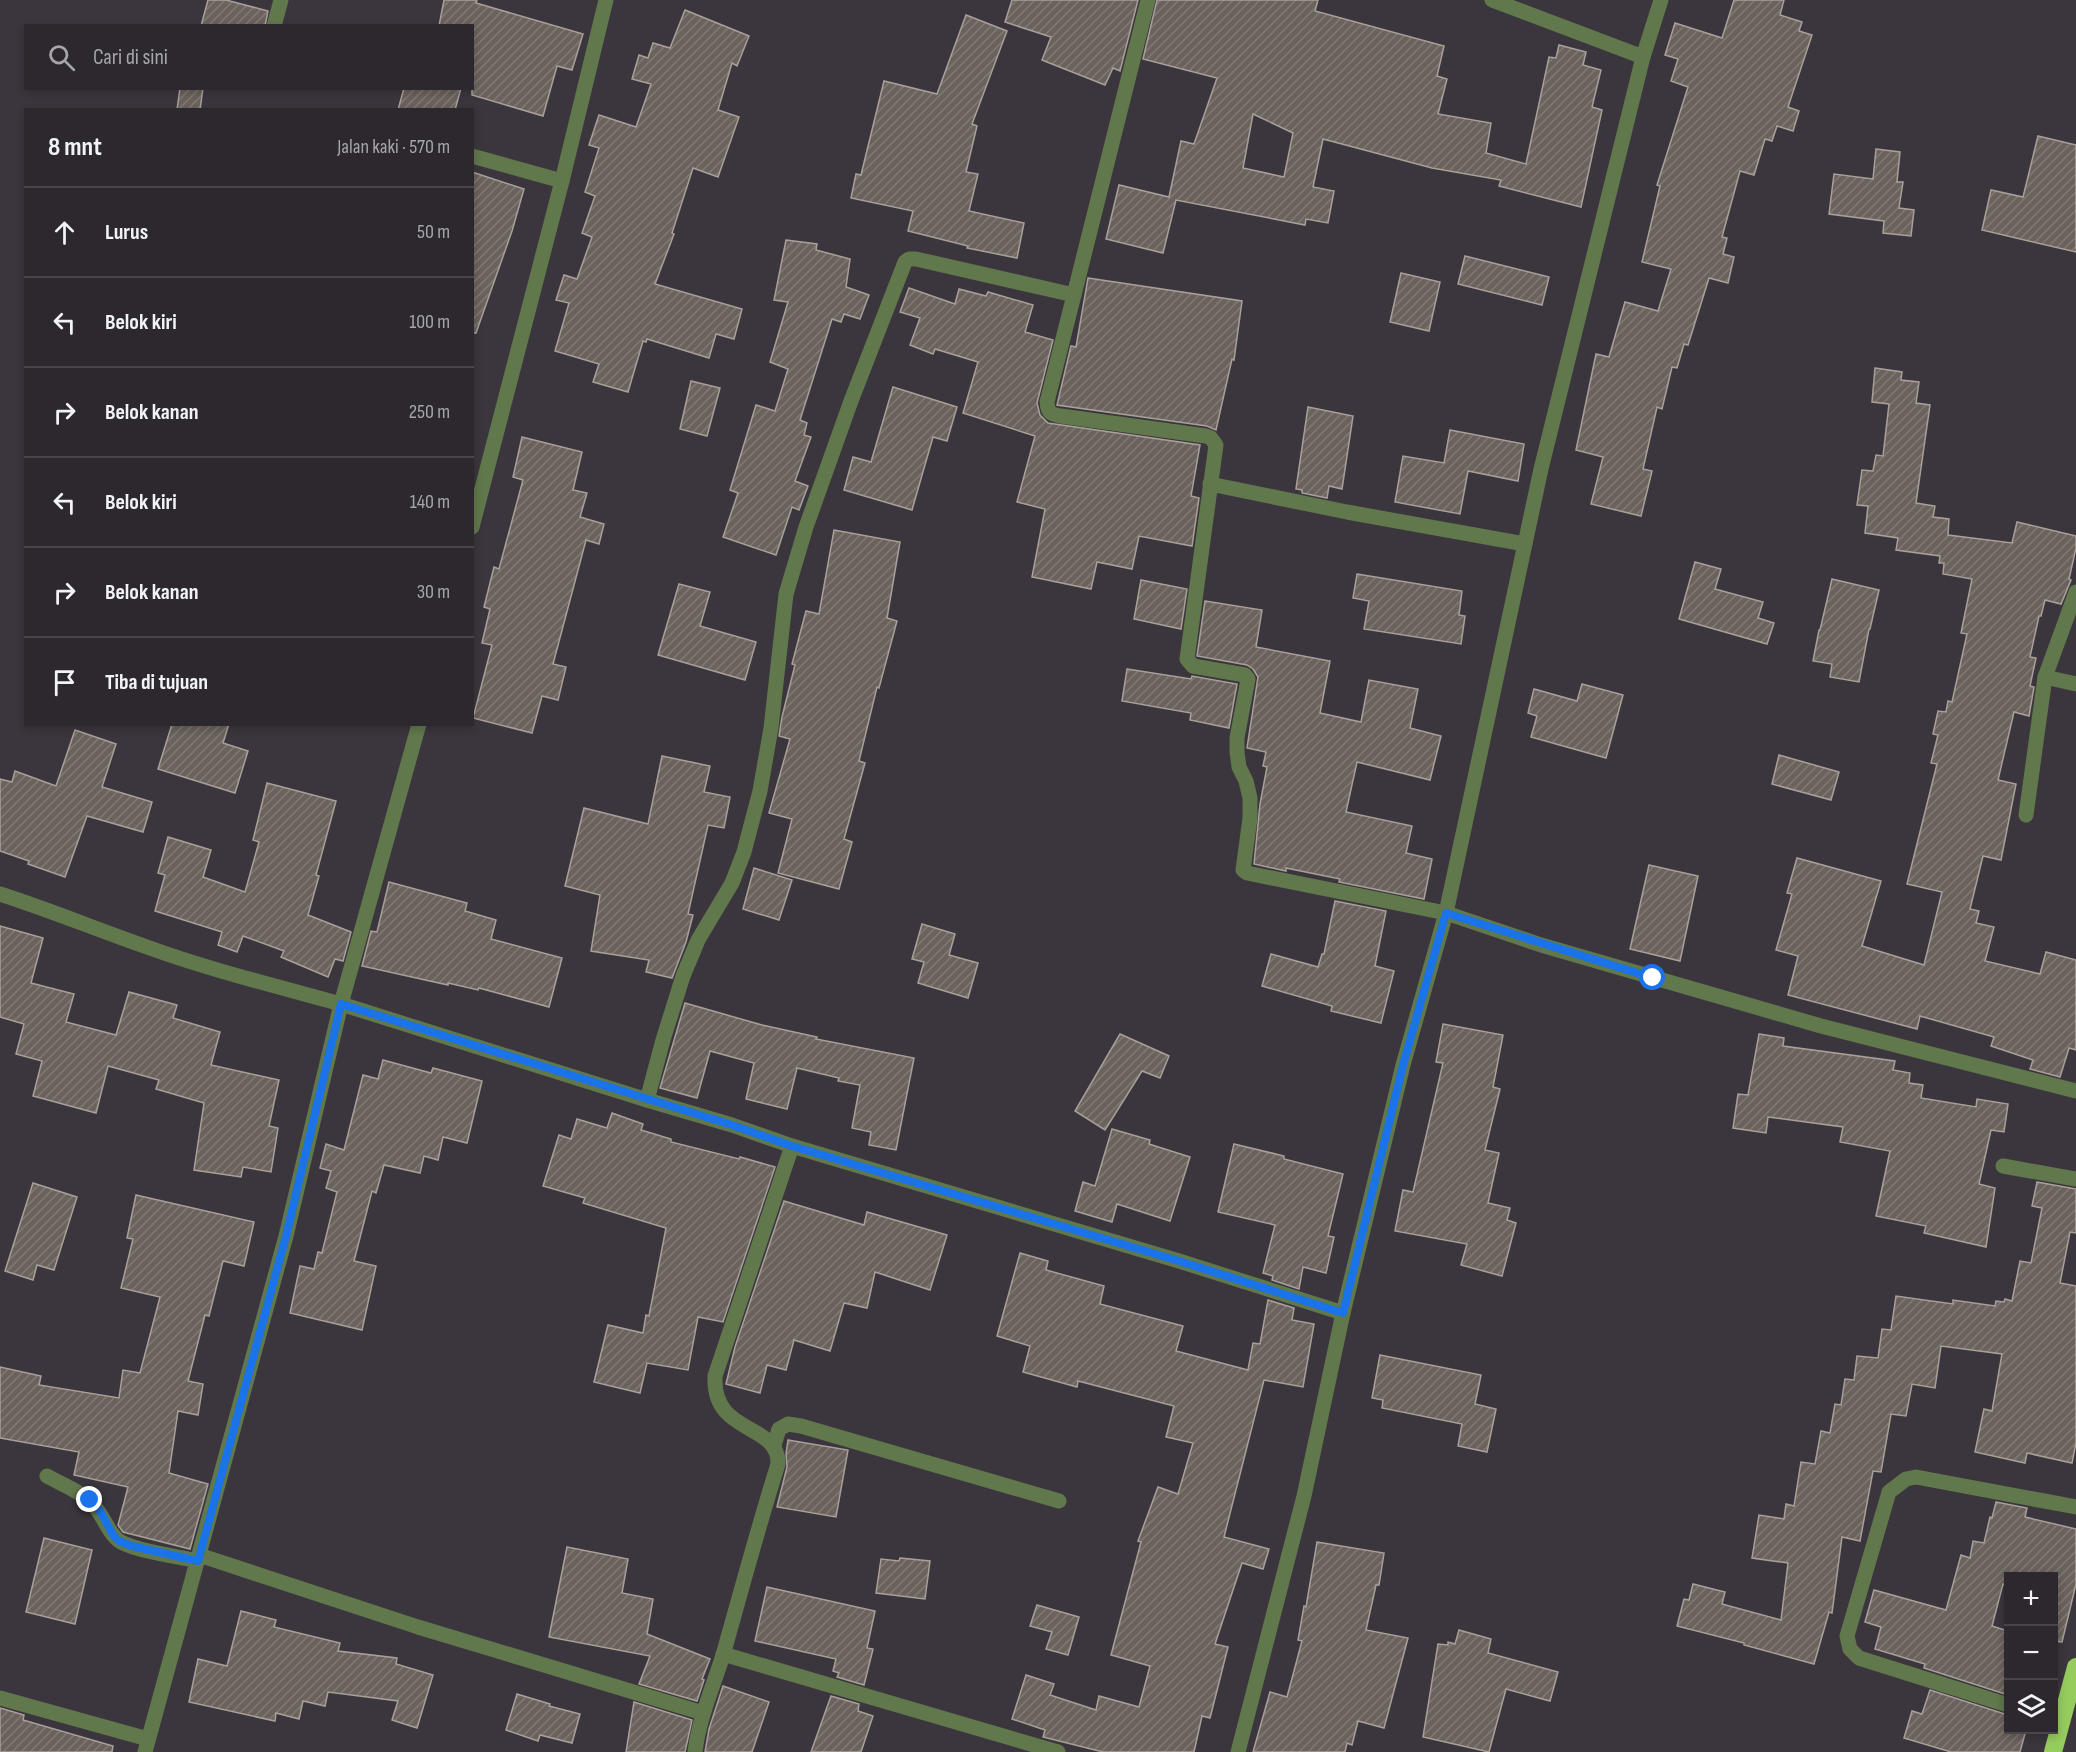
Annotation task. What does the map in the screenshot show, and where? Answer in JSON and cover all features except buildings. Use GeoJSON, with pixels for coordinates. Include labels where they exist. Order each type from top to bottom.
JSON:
{"type":"FeatureCollection","features":[{"type":"Feature","properties":{"kind":"highway"},"geometry":{"type":"LineString","coordinates":[[2058,1717],[2076,1667]]}},
{"type":"Feature","properties":{"kind":"highway"},"geometry":{"type":"LineString","coordinates":[[2053,1752],[2055,1734]]}},
{"type":"Feature","properties":{"kind":"street"},"geometry":{"type":"LineString","coordinates":[[275,24],[281,0]]}},
{"type":"Feature","properties":{"kind":"street"},"geometry":{"type":"LineString","coordinates":[[474,518],[562,181],[606,0]]}},
{"type":"Feature","properties":{"kind":"street"},"geometry":{"type":"LineString","coordinates":[[1148,0],[1047,402],[1047,411],[1052,415],[1211,438],[1216,446],[1187,659],[1192,666],[1245,675],[1248,679],[1237,738],[1239,767],[1246,781],[1250,798],[1250,818],[1243,870],[1247,873],[1446,913],[1619,968],[1821,1026],[2076,1091]]}},
{"type":"Feature","properties":{"kind":"street"},"geometry":{"type":"LineString","coordinates":[[1492,0],[1643,57]]}},
{"type":"Feature","properties":{"kind":"street"},"geometry":{"type":"LineString","coordinates":[[1238,1752],[1304,1496],[1343,1313],[1403,1065],[1446,913],[1541,469],[1643,57],[1660,0]]}},
{"type":"Feature","properties":{"kind":"street"},"geometry":{"type":"LineString","coordinates":[[474,157],[562,181]]}},
{"type":"Feature","properties":{"kind":"street"},"geometry":{"type":"LineString","coordinates":[[647,1100],[683,976],[698,940],[732,883],[744,852],[760,791],[771,728],[786,594],[806,527],[843,422],[905,262],[909,259],[916,259],[1074,295]]}},
{"type":"Feature","properties":{"kind":"street"},"geometry":{"type":"LineString","coordinates":[[1210,484],[1347,512],[1525,544]]}},
{"type":"Feature","properties":{"kind":"street"},"geometry":{"type":"LineString","coordinates":[[2026,815],[2045,677],[2076,592]]}},
{"type":"Feature","properties":{"kind":"street"},"geometry":{"type":"LineString","coordinates":[[2045,677],[2076,684]]}},
{"type":"Feature","properties":{"kind":"street"},"geometry":{"type":"LineString","coordinates":[[0,1698],[147,1746],[286,1236],[341,1004],[418,726]]}},
{"type":"Feature","properties":{"kind":"street"},"geometry":{"type":"LineString","coordinates":[[0,894],[148,948],[248,979],[341,1004],[732,1125],[792,1146],[1179,1261],[1343,1313]]}},
{"type":"Feature","properties":{"kind":"street"},"geometry":{"type":"LineString","coordinates":[[695,1752],[703,1713],[723,1654],[749,1557],[778,1464],[778,1454],[774,1445],[734,1420],[724,1410],[715,1388],[716,1376],[792,1146]]}},
{"type":"Feature","properties":{"kind":"street"},"geometry":{"type":"LineString","coordinates":[[2003,1166],[2076,1179]]}},
{"type":"Feature","properties":{"kind":"street"},"geometry":{"type":"LineString","coordinates":[[774,1445],[779,1428],[788,1424],[801,1426],[1059,1501]]}},
{"type":"Feature","properties":{"kind":"street"},"geometry":{"type":"LineString","coordinates":[[48,1476],[90,1500],[100,1511],[113,1535],[119,1541],[132,1546],[199,1558],[703,1713]]}},
{"type":"Feature","properties":{"kind":"street"},"geometry":{"type":"LineString","coordinates":[[2004,1704],[1859,1658],[1851,1649],[1847,1636],[1889,1492],[1906,1479],[1916,1478],[2076,1507]]}},
{"type":"Feature","properties":{"kind":"street"},"geometry":{"type":"LineString","coordinates":[[723,1654],[1058,1752]]}},
{"type":"Feature","properties":{"kind":"route"},"geometry":{"type":"LineString","coordinates":[[90,1500],[100,1511],[113,1535],[119,1541],[198,1561],[286,1236],[341,1004],[732,1125],[792,1146],[1179,1261],[1343,1313],[1403,1065],[1446,913],[1541,945],[1653,978]]}}]}
